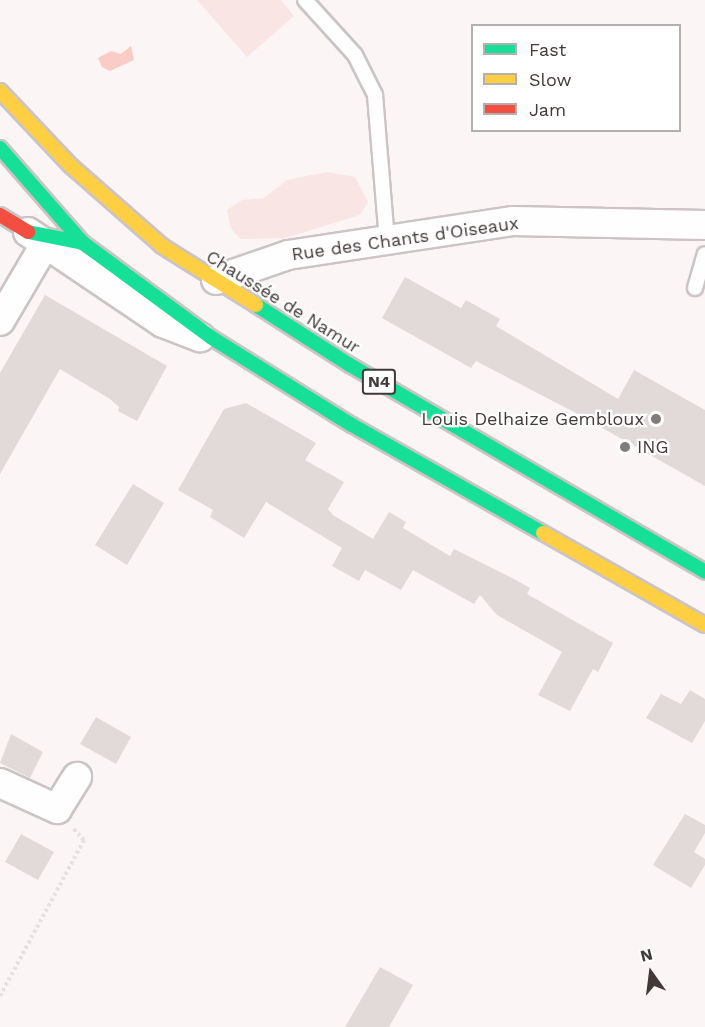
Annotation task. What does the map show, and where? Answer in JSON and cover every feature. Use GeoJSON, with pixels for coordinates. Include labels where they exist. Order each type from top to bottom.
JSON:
{"type":"FeatureCollection","features":[{"type":"Feature","properties":{"kind":"main road","name":"Chaussée de Namur"},"geometry":{"type":"LineString","coordinates":[[0,91],[71,166],[162,246],[350,365],[705,572]]}},
{"type":"Feature","properties":{"kind":"main road"},"geometry":{"type":"LineString","coordinates":[[0,146],[20,150]]}},
{"type":"Feature","properties":{"kind":"main road"},"geometry":{"type":"LineString","coordinates":[[0,146],[83,243],[229,349],[352,425],[705,625]]}},
{"type":"Feature","properties":{"kind":"main road"},"geometry":{"type":"LineString","coordinates":[[41,156],[71,166]]}},
{"type":"Feature","properties":{"kind":"main road"},"geometry":{"type":"LineString","coordinates":[[0,215],[36,239],[83,243]]}},
{"type":"Feature","properties":{"kind":"street","name":"Rue des Chants d'Oiseaux"},"geometry":{"type":"LineString","coordinates":[[216,280],[288,255],[513,221],[705,225]]}},
{"type":"Feature","properties":{"kind":"street"},"geometry":{"type":"LineString","coordinates":[[0,321],[36,239],[163,323],[229,349]]}},
{"type":"Feature","properties":{"kind":"street"},"geometry":{"type":"LineString","coordinates":[[0,783],[57,810],[77,777]]}},
{"type":"Feature","properties":{"kind":"lane"},"geometry":{"type":"LineString","coordinates":[[305,0],[355,55],[375,95],[387,240]]}},
{"type":"Feature","properties":{"kind":"lane"},"geometry":{"type":"LineString","coordinates":[[695,288],[705,254]]}},
{"type":"Feature","properties":{"kind":"path"},"geometry":{"type":"LineString","coordinates":[[0,996],[84,840],[57,810]]}},
{"type":"Feature","properties":{"kind":"shaded area"},"geometry":{"type":"Polygon","coordinates":[[[197,0],[281,0],[294,16],[247,57],[197,0]]]}},
{"type":"Feature","properties":{"kind":"shaded area"},"geometry":{"type":"Polygon","coordinates":[[[131,46],[134,60],[110,71],[102,67],[98,58],[111,51],[121,54],[131,46]]]}},
{"type":"Feature","properties":{"kind":"shaded area"},"geometry":{"type":"Polygon","coordinates":[[[327,172],[355,177],[368,202],[360,215],[285,238],[241,239],[231,229],[227,210],[242,200],[264,198],[287,180],[327,172]]]}},
{"type":"Feature","properties":{"kind":"building"},"geometry":{"type":"Polygon","coordinates":[[[405,277],[461,308],[466,300],[500,319],[496,326],[618,399],[634,370],[705,410],[705,486],[574,412],[476,361],[471,368],[382,318],[405,277]]]}},
{"type":"Feature","properties":{"kind":"building"},"geometry":{"type":"Polygon","coordinates":[[[45,295],[167,366],[137,421],[118,411],[119,407],[110,399],[60,369],[0,474],[0,373],[45,295]]]}},
{"type":"Feature","properties":{"kind":"building"},"geometry":{"type":"Polygon","coordinates":[[[246,403],[316,443],[305,460],[344,482],[328,509],[333,515],[373,539],[389,512],[406,522],[403,528],[450,556],[454,549],[514,579],[530,588],[527,594],[613,643],[598,672],[593,669],[570,711],[538,695],[562,652],[497,615],[480,595],[474,604],[413,570],[401,590],[365,570],[359,581],[332,566],[342,548],[266,502],[244,538],[210,517],[213,510],[178,490],[224,409],[246,403]]]}},
{"type":"Feature","properties":{"kind":"building"},"geometry":{"type":"Polygon","coordinates":[[[133,484],[164,503],[127,565],[95,545],[133,484]]]}},
{"type":"Feature","properties":{"kind":"building"},"geometry":{"type":"Polygon","coordinates":[[[690,690],[705,699],[705,721],[692,743],[646,718],[661,694],[681,704],[690,690]]]}},
{"type":"Feature","properties":{"kind":"building"},"geometry":{"type":"Polygon","coordinates":[[[96,717],[131,737],[116,764],[80,744],[96,717]]]}},
{"type":"Feature","properties":{"kind":"building"},"geometry":{"type":"Polygon","coordinates":[[[11,734],[43,752],[30,778],[0,763],[11,734]]]}},
{"type":"Feature","properties":{"kind":"building"},"geometry":{"type":"Polygon","coordinates":[[[685,814],[705,825],[705,833],[694,852],[705,859],[705,865],[691,888],[653,865],[685,814]]]}},
{"type":"Feature","properties":{"kind":"building"},"geometry":{"type":"Polygon","coordinates":[[[21,834],[54,852],[38,880],[5,862],[21,834]]]}},
{"type":"Feature","properties":{"kind":"building"},"geometry":{"type":"Polygon","coordinates":[[[380,967],[413,985],[389,1027],[345,1027],[380,967]]]}},
{"type":"Feature","properties":{"kind":"traffic: fast"},"geometry":{"type":"LineString","coordinates":[[0,148],[83,243],[212,338],[352,425],[543,533]]}},
{"type":"Feature","properties":{"kind":"traffic: fast"},"geometry":{"type":"LineString","coordinates":[[28,232],[83,243]]}},
{"type":"Feature","properties":{"kind":"traffic: fast"},"geometry":{"type":"LineString","coordinates":[[256,305],[350,365],[705,572]]}},
{"type":"Feature","properties":{"kind":"traffic: slow"},"geometry":{"type":"LineString","coordinates":[[0,91],[71,166],[162,246],[256,305]]}},
{"type":"Feature","properties":{"kind":"traffic: slow"},"geometry":{"type":"LineString","coordinates":[[543,533],[705,625]]}},
{"type":"Feature","properties":{"kind":"traffic: jam"},"geometry":{"type":"LineString","coordinates":[[0,215],[28,232]]}},
{"type":"Feature","properties":{"kind":"place","name":"Louis Delhaize Gembloux"},"geometry":{"type":"Point","coordinates":[656,419]}},
{"type":"Feature","properties":{"kind":"place","name":"ING"},"geometry":{"type":"Point","coordinates":[625,447]}}]}
